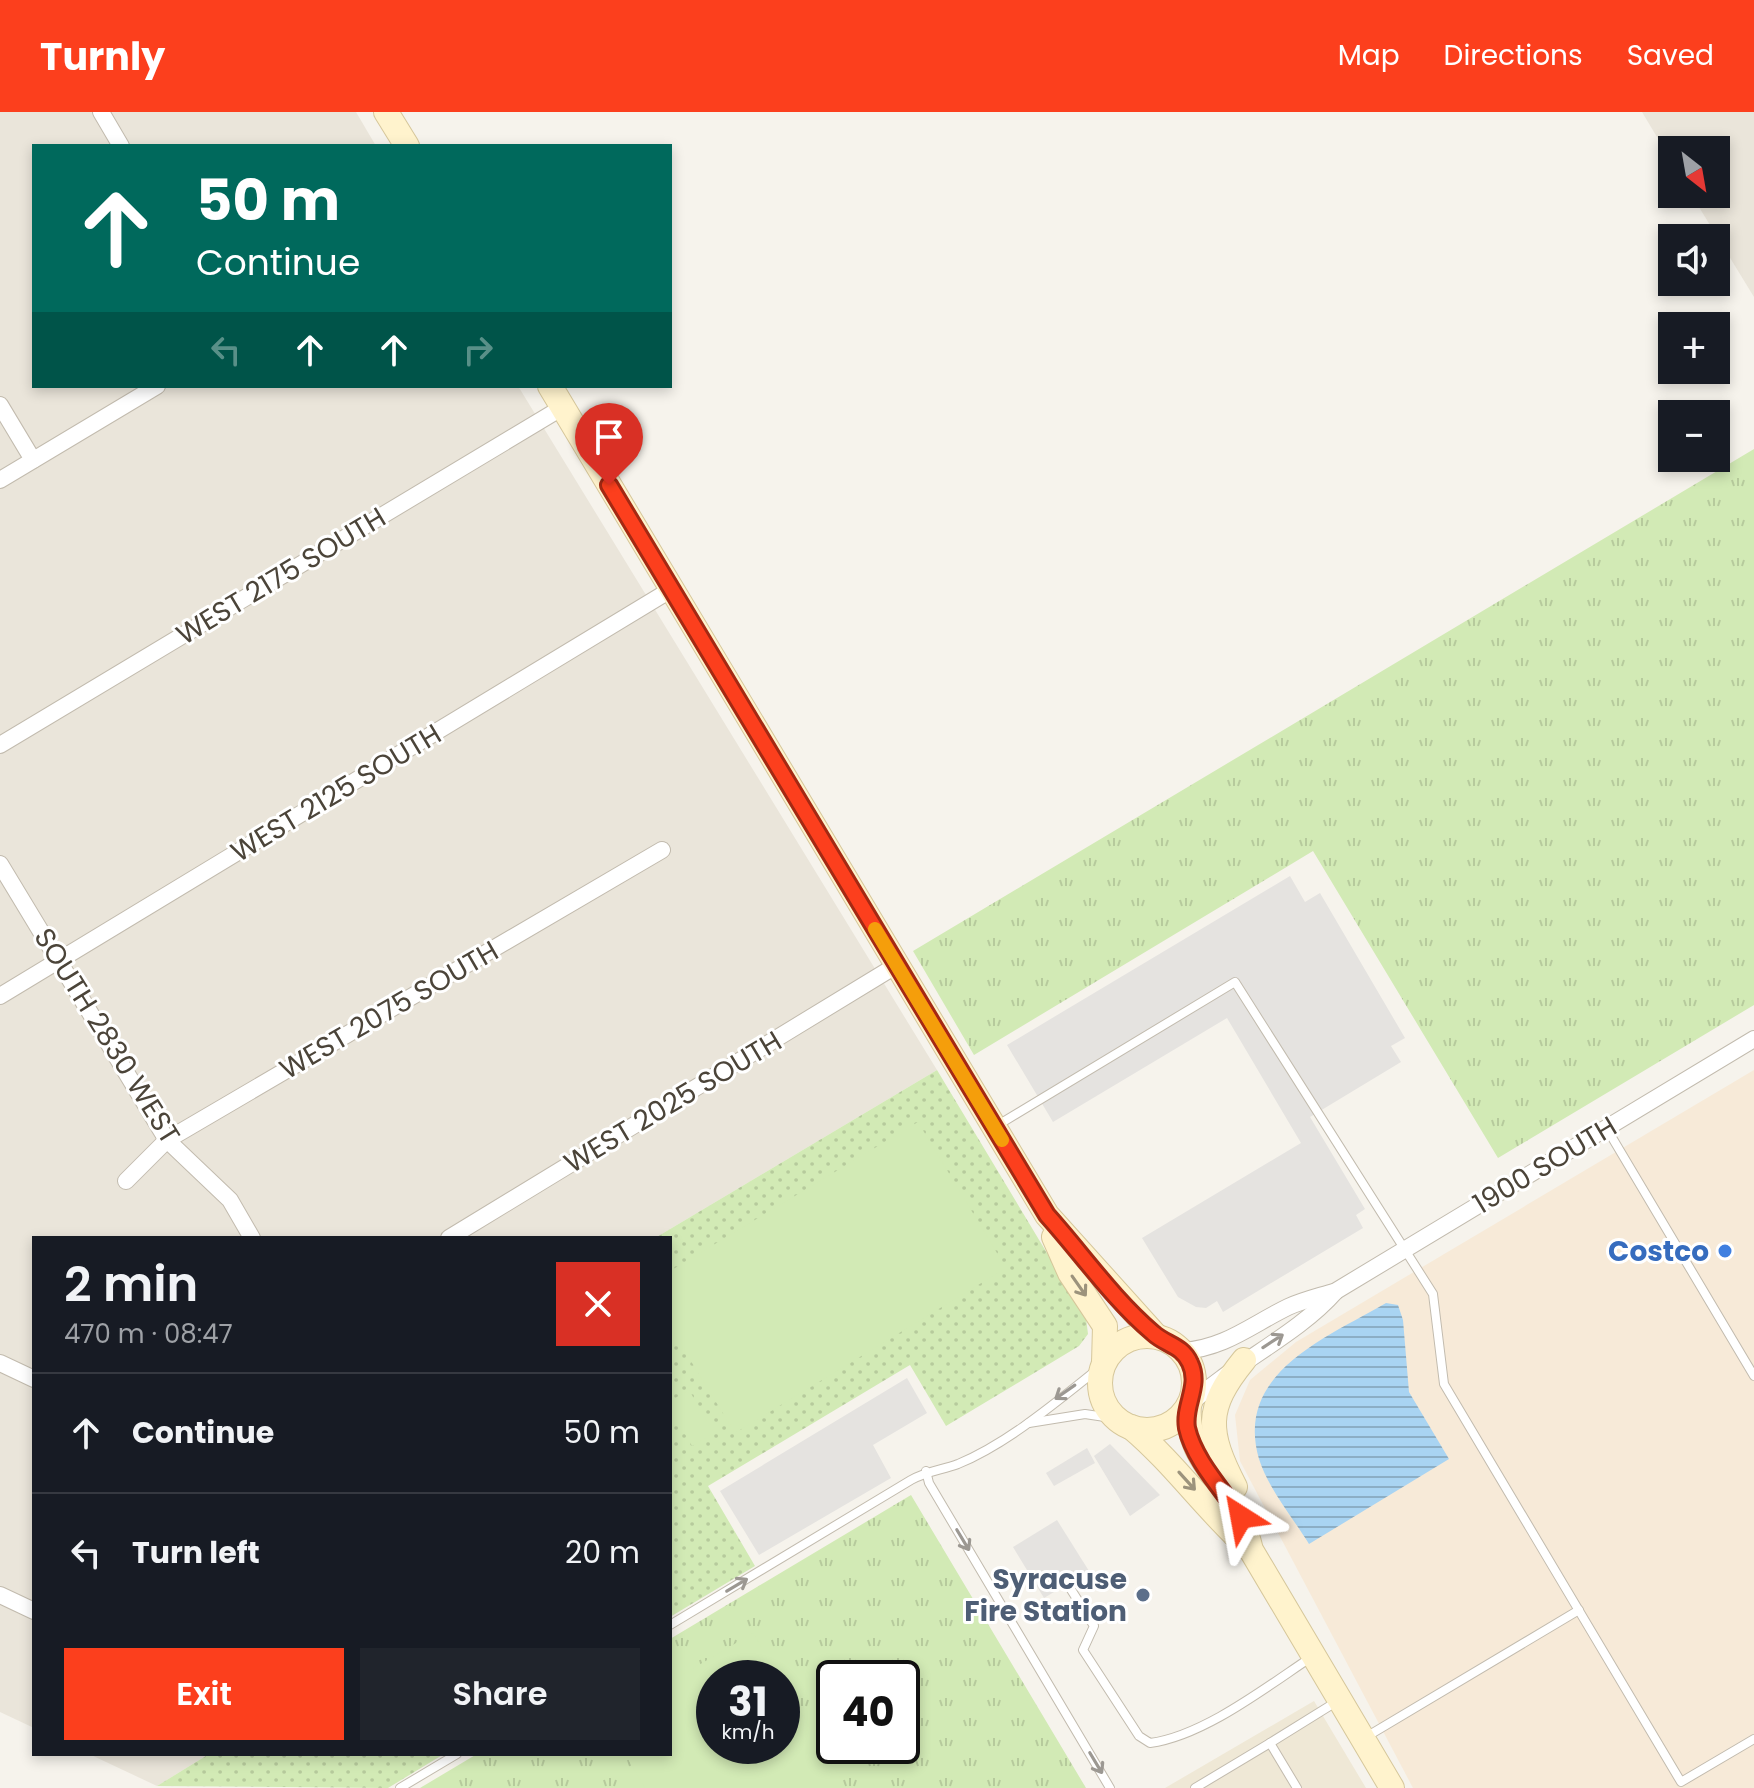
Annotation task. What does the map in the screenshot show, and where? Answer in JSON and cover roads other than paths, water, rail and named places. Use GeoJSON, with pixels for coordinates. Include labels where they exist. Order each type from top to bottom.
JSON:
{"type":"FeatureCollection","features":[{"type":"Feature","properties":{"kind":"street"},"geometry":{"type":"LineString","coordinates":[[101,112],[120,144]]}},
{"type":"Feature","properties":{"kind":"street"},"geometry":{"type":"LineString","coordinates":[[386,112],[406,144]]}},
{"type":"Feature","properties":{"kind":"street"},"geometry":{"type":"LineString","coordinates":[[0,480],[154,388]]}},
{"type":"Feature","properties":{"kind":"street"},"geometry":{"type":"LineString","coordinates":[[556,396],[1047,1215],[1070,1273],[1105,1326],[1102,1394],[1124,1423],[1178,1471],[1216,1519],[1251,1550]]}},
{"type":"Feature","properties":{"kind":"street","name":"WEST 2175 SOUTH"},"geometry":{"type":"LineString","coordinates":[[0,745],[556,396]]}},
{"type":"Feature","properties":{"kind":"street"},"geometry":{"type":"LineString","coordinates":[[0,405],[33,460]]}},
{"type":"Feature","properties":{"kind":"street","name":"WEST 2125 SOUTH"},"geometry":{"type":"LineString","coordinates":[[0,996],[672,589]]}},
{"type":"Feature","properties":{"kind":"street","name":"WEST 2075 SOUTH"},"geometry":{"type":"LineString","coordinates":[[126,1181],[167,1140],[662,850]]}},
{"type":"Feature","properties":{"kind":"street","name":"SOUTH 2830 WEST"},"geometry":{"type":"LineString","coordinates":[[0,864],[167,1140],[230,1200],[251,1236]]}},
{"type":"Feature","properties":{"kind":"street","name":"WEST 2025 SOUTH"},"geometry":{"type":"LineString","coordinates":[[452,1236],[897,965]]}},
{"type":"Feature","properties":{"kind":"street","name":"1900 SOUTH"},"geometry":{"type":"LineString","coordinates":[[1336,1291],[1754,1039]]}},
{"type":"Feature","properties":{"kind":"street"},"geometry":{"type":"LineString","coordinates":[[1047,1215],[1156,1336],[1183,1351],[1208,1349],[1239,1337],[1288,1307],[1336,1291]]}},
{"type":"Feature","properties":{"kind":"street"},"geometry":{"type":"LineString","coordinates":[[1124,1423],[1157,1429],[1181,1416],[1189,1405],[1244,1360],[1316,1315],[1336,1291]]}},
{"type":"Feature","properties":{"kind":"street"},"geometry":{"type":"LineString","coordinates":[[1104,1363],[1126,1341],[1140,1336],[1156,1336]]}},
{"type":"Feature","properties":{"kind":"street"},"geometry":{"type":"LineString","coordinates":[[1183,1351],[1194,1377],[1187,1427],[1197,1453],[1241,1517]]}},
{"type":"Feature","properties":{"kind":"street"},"geometry":{"type":"LineString","coordinates":[[1244,1360],[1221,1388],[1214,1434],[1221,1460],[1236,1489],[1251,1550],[1392,1788]]}},
{"type":"Feature","properties":{"kind":"street"},"geometry":{"type":"LineString","coordinates":[[0,1363],[32,1378]]}},
{"type":"Feature","properties":{"kind":"street"},"geometry":{"type":"LineString","coordinates":[[0,1595],[32,1610]]}},
{"type":"Feature","properties":{"kind":"lane"},"geometry":{"type":"LineString","coordinates":[[994,1127],[1235,982],[1433,1294],[1444,1384],[1681,1782],[1754,1739]]}},
{"type":"Feature","properties":{"kind":"lane"},"geometry":{"type":"LineString","coordinates":[[1606,1128],[1754,1376]]}},
{"type":"Feature","properties":{"kind":"lane"},"geometry":{"type":"LineString","coordinates":[[672,1624],[926,1471],[958,1464],[1028,1423],[1104,1363]]}},
{"type":"Feature","properties":{"kind":"lane"},"geometry":{"type":"LineString","coordinates":[[1028,1423],[1085,1414],[1124,1423]]}},
{"type":"Feature","properties":{"kind":"lane"},"geometry":{"type":"LineString","coordinates":[[926,1471],[929,1483],[1110,1788]]}},
{"type":"Feature","properties":{"kind":"lane"},"geometry":{"type":"LineString","coordinates":[[1065,1580],[1094,1626],[1083,1650],[1139,1736],[1150,1743],[1173,1740],[1206,1723],[1314,1656]]}},
{"type":"Feature","properties":{"kind":"lane"},"geometry":{"type":"LineString","coordinates":[[1363,1739],[1579,1610]]}},
{"type":"Feature","properties":{"kind":"lane"},"geometry":{"type":"LineString","coordinates":[[1195,1788],[1340,1700]]}},
{"type":"Feature","properties":{"kind":"lane"},"geometry":{"type":"LineString","coordinates":[[1270,1743],[1297,1788]]}},
{"type":"Feature","properties":{"kind":"lane"},"geometry":{"type":"LineString","coordinates":[[400,1788],[454,1756]]}},
{"type":"Feature","properties":{"kind":"water"},"geometry":{"type":"Polygon","coordinates":[[[1386,1303],[1398,1305],[1403,1320],[1409,1392],[1449,1459],[1309,1544],[1275,1492],[1259,1459],[1255,1429],[1260,1403],[1272,1381],[1291,1362],[1337,1330],[1386,1303]]]}},
{"type":"Feature","properties":{"kind":"place","name":"Costco"},"geometry":{"type":"Point","coordinates":[1725,1251]}},
{"type":"Feature","properties":{"kind":"place","name":"Syracuse Fire Station"},"geometry":{"type":"Point","coordinates":[1143,1595]}}]}
